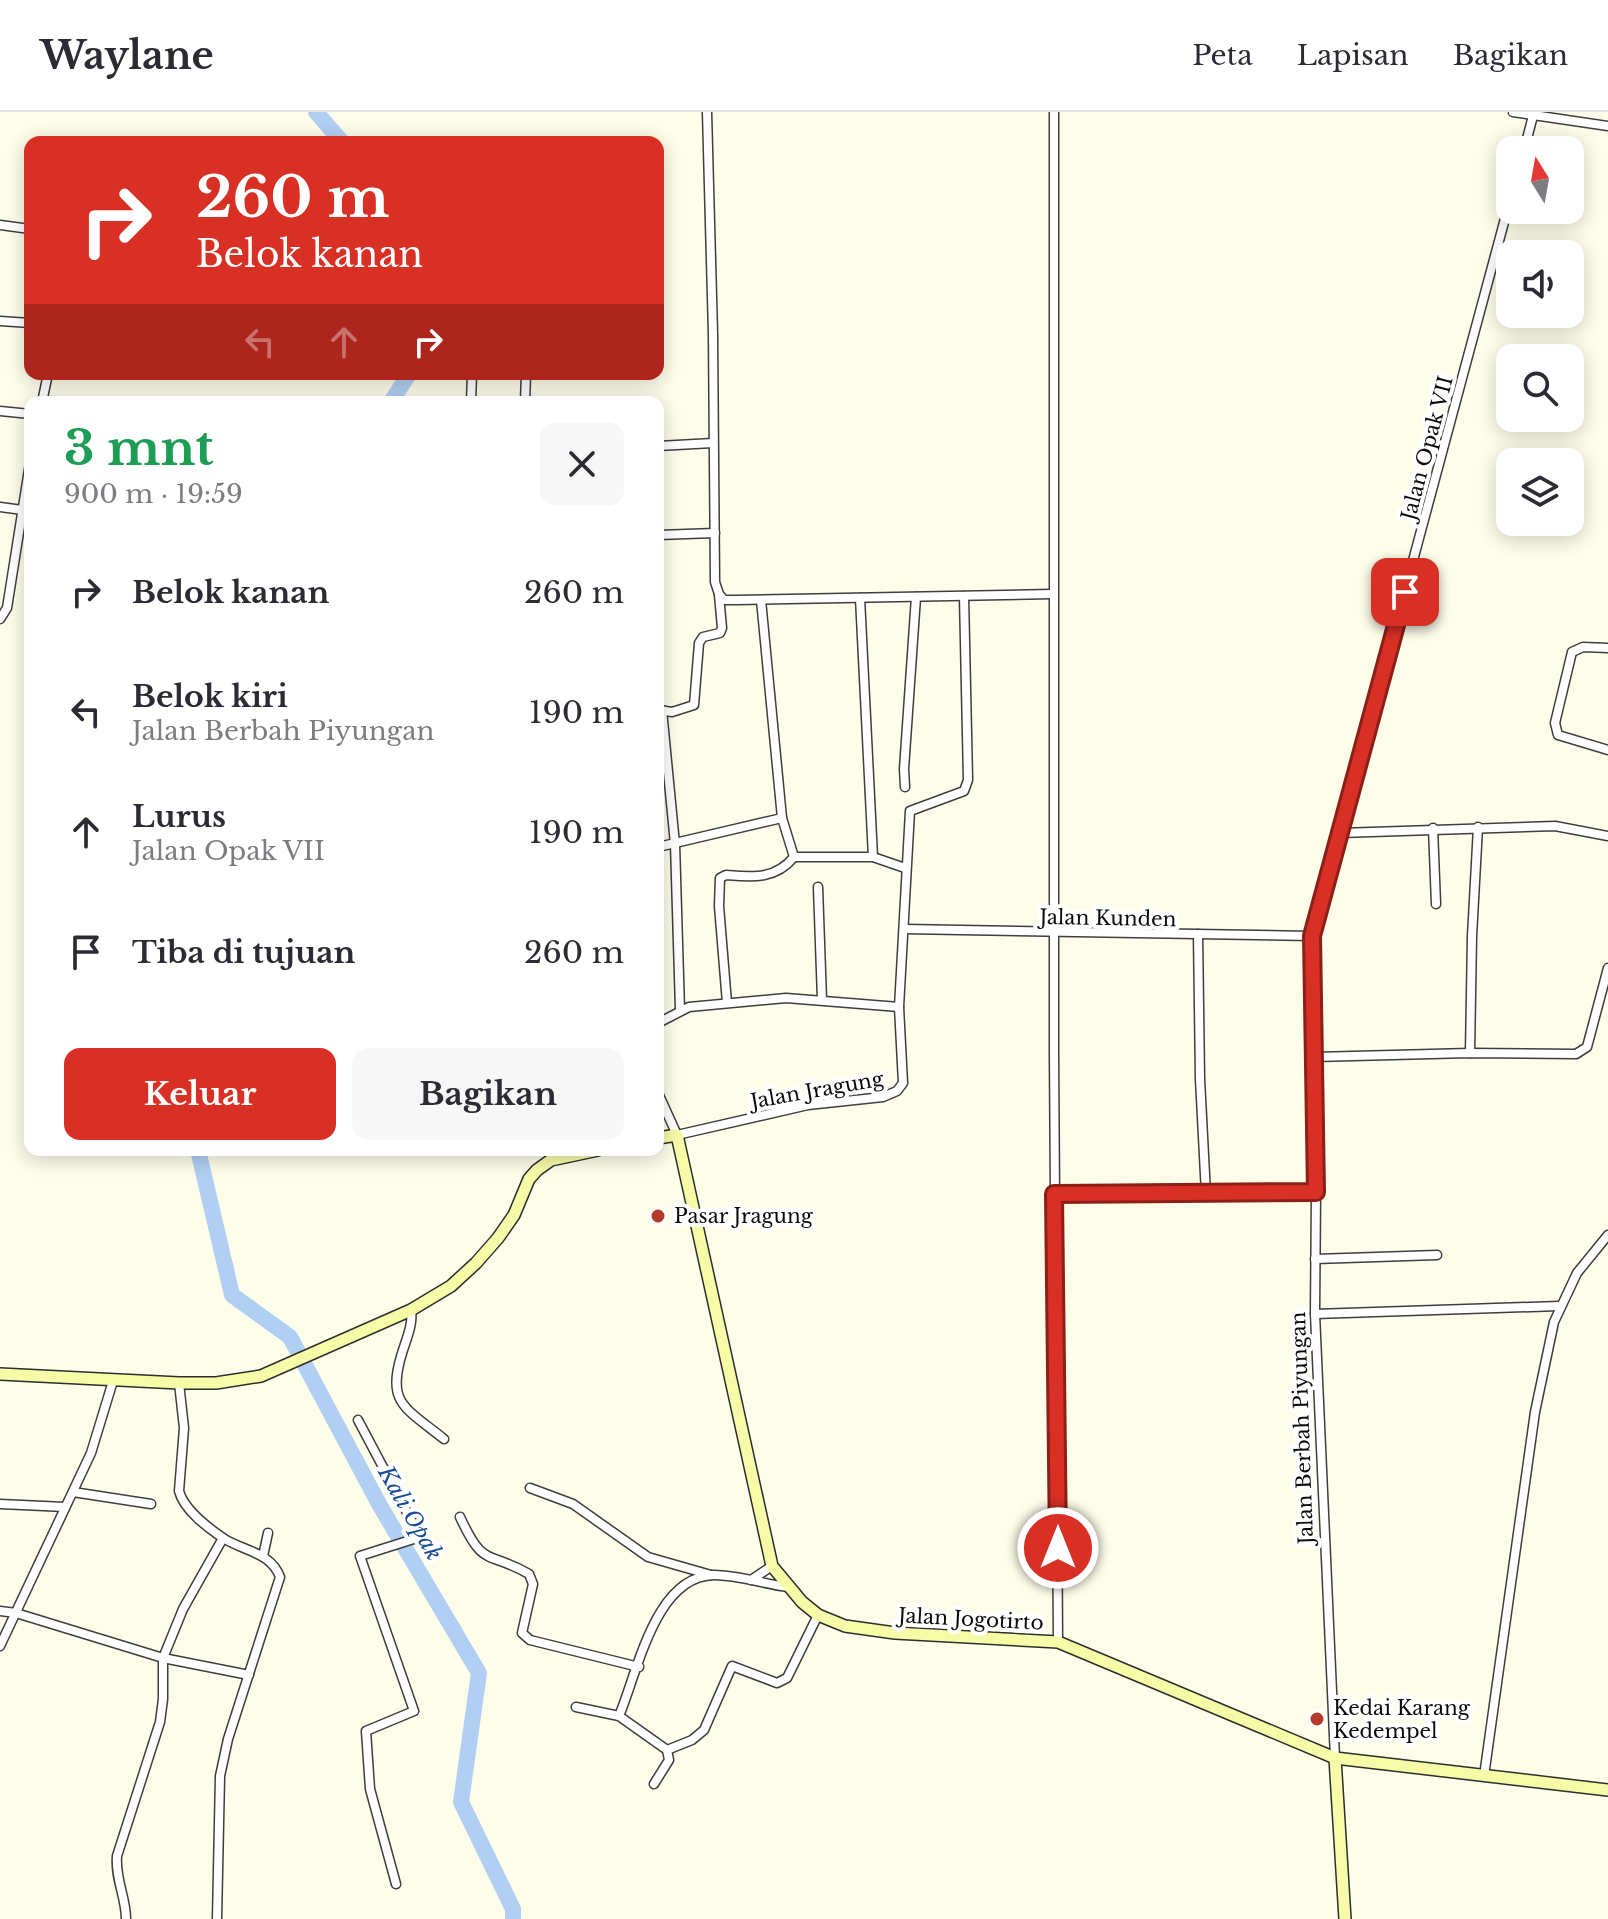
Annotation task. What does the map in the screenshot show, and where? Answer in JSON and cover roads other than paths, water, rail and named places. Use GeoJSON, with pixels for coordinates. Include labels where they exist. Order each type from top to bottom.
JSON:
{"type":"FeatureCollection","features":[{"type":"Feature","properties":{"kind":"street"},"geometry":{"type":"LineString","coordinates":[[664,711],[672,712],[694,705],[700,640],[720,633],[722,628],[715,582],[707,112]]}},
{"type":"Feature","properties":{"kind":"street"},"geometry":{"type":"LineString","coordinates":[[1054,112],[1052,594],[1058,1642]]}},
{"type":"Feature","properties":{"kind":"street"},"geometry":{"type":"LineString","coordinates":[[1513,112],[1608,126]]}},
{"type":"Feature","properties":{"kind":"street"},"geometry":{"type":"LineString","coordinates":[[1528,136],[1533,114]]}},
{"type":"Feature","properties":{"kind":"street","name":"Jalan Opak VII"},"geometry":{"type":"LineString","coordinates":[[1312,936],[1504,224]]}},
{"type":"Feature","properties":{"kind":"street"},"geometry":{"type":"LineString","coordinates":[[0,225],[24,228]]}},
{"type":"Feature","properties":{"kind":"street"},"geometry":{"type":"LineString","coordinates":[[0,321],[24,323]]}},
{"type":"Feature","properties":{"kind":"street"},"geometry":{"type":"LineString","coordinates":[[0,411],[24,413]]}},
{"type":"Feature","properties":{"kind":"street"},"geometry":{"type":"LineString","coordinates":[[664,446],[713,443]]}},
{"type":"Feature","properties":{"kind":"street"},"geometry":{"type":"LineString","coordinates":[[0,507],[24,510]]}},
{"type":"Feature","properties":{"kind":"street"},"geometry":{"type":"LineString","coordinates":[[0,619],[7,608],[24,515]]}},
{"type":"Feature","properties":{"kind":"street"},"geometry":{"type":"LineString","coordinates":[[664,535],[715,533]]}},
{"type":"Feature","properties":{"kind":"street"},"geometry":{"type":"LineString","coordinates":[[719,594],[724,600],[761,600],[1052,594]]}},
{"type":"Feature","properties":{"kind":"street","name":"Jalan Jragung"},"geometry":{"type":"LineString","coordinates":[[677,1135],[789,1109],[883,1097],[897,1091],[903,1083],[899,1007],[910,811],[964,791],[968,780],[964,596]]}},
{"type":"Feature","properties":{"kind":"street"},"geometry":{"type":"LineString","coordinates":[[905,787],[916,597]]}},
{"type":"Feature","properties":{"kind":"street"},"geometry":{"type":"LineString","coordinates":[[860,598],[873,857]]}},
{"type":"Feature","properties":{"kind":"street"},"geometry":{"type":"LineString","coordinates":[[761,600],[782,818],[794,857]]}},
{"type":"Feature","properties":{"kind":"street"},"geometry":{"type":"LineString","coordinates":[[1608,648],[1583,647],[1572,652],[1555,723],[1558,735],[1608,750]]}},
{"type":"Feature","properties":{"kind":"street"},"geometry":{"type":"LineString","coordinates":[[664,742],[675,844],[680,1010]]}},
{"type":"Feature","properties":{"kind":"street"},"geometry":{"type":"LineString","coordinates":[[664,781],[669,781]]}},
{"type":"Feature","properties":{"kind":"street"},"geometry":{"type":"LineString","coordinates":[[664,846],[782,818]]}},
{"type":"Feature","properties":{"kind":"street"},"geometry":{"type":"LineString","coordinates":[[1340,833],[1555,826],[1608,836]]}},
{"type":"Feature","properties":{"kind":"street"},"geometry":{"type":"LineString","coordinates":[[1470,1053],[1478,827]]}},
{"type":"Feature","properties":{"kind":"street"},"geometry":{"type":"LineString","coordinates":[[1433,828],[1436,904]]}},
{"type":"Feature","properties":{"kind":"street"},"geometry":{"type":"LineString","coordinates":[[727,1003],[719,906],[720,878],[726,875],[766,876],[794,857],[873,857],[905,868]]}},
{"type":"Feature","properties":{"kind":"street"},"geometry":{"type":"LineString","coordinates":[[818,887],[822,1000]]}},
{"type":"Feature","properties":{"kind":"street","name":"Jalan Kunden"},"geometry":{"type":"LineString","coordinates":[[904,929],[1312,936]]}},
{"type":"Feature","properties":{"kind":"street"},"geometry":{"type":"LineString","coordinates":[[1198,934],[1200,1079],[1206,1194]]}},
{"type":"Feature","properties":{"kind":"street","name":"Jalan Berbah Piyungan"},"geometry":{"type":"LineString","coordinates":[[1312,936],[1315,1314],[1345,1919]]}},
{"type":"Feature","properties":{"kind":"street"},"geometry":{"type":"LineString","coordinates":[[1314,1057],[1576,1054],[1587,1047],[1608,968]]}},
{"type":"Feature","properties":{"kind":"street"},"geometry":{"type":"LineString","coordinates":[[664,1019],[680,1010],[786,998],[899,1007]]}},
{"type":"Feature","properties":{"kind":"street"},"geometry":{"type":"LineString","coordinates":[[664,1106],[677,1135],[664,1137]]}},
{"type":"Feature","properties":{"kind":"street","name":"Jalan Jogotirto"},"geometry":{"type":"LineString","coordinates":[[677,1135],[772,1566],[788,1587],[818,1615],[845,1626],[895,1633],[1058,1642],[1335,1758],[1608,1790]]}},
{"type":"Feature","properties":{"kind":"street"},"geometry":{"type":"LineString","coordinates":[[0,1374],[216,1383],[244,1380],[278,1369],[411,1310],[451,1286],[476,1263],[514,1215],[529,1179],[537,1170],[551,1160],[570,1156]]}},
{"type":"Feature","properties":{"kind":"street"},"geometry":{"type":"LineString","coordinates":[[1054,1194],[1316,1192]]}},
{"type":"Feature","properties":{"kind":"street"},"geometry":{"type":"LineString","coordinates":[[1484,1776],[1535,1412],[1559,1306],[1577,1273],[1608,1235]]}},
{"type":"Feature","properties":{"kind":"street"},"geometry":{"type":"LineString","coordinates":[[1315,1259],[1437,1255]]}},
{"type":"Feature","properties":{"kind":"street"},"geometry":{"type":"LineString","coordinates":[[1315,1314],[1559,1306]]}},
{"type":"Feature","properties":{"kind":"street"},"geometry":{"type":"LineString","coordinates":[[411,1310],[407,1336],[395,1374],[396,1389],[404,1407],[444,1439]]}},
{"type":"Feature","properties":{"kind":"street"},"geometry":{"type":"LineString","coordinates":[[0,1646],[91,1453],[113,1381]]}},
{"type":"Feature","properties":{"kind":"street"},"geometry":{"type":"LineString","coordinates":[[179,1383],[184,1428],[179,1491],[187,1508],[223,1538],[263,1556],[276,1566],[280,1577],[228,1739],[220,1776],[217,1919]]}},
{"type":"Feature","properties":{"kind":"street"},"geometry":{"type":"LineString","coordinates":[[358,1420],[420,1537],[360,1556],[414,1711],[366,1731],[370,1789],[396,1884]]}},
{"type":"Feature","properties":{"kind":"street"},"geometry":{"type":"LineString","coordinates":[[530,1488],[573,1504],[648,1557],[711,1575],[788,1587]]}},
{"type":"Feature","properties":{"kind":"street"},"geometry":{"type":"LineString","coordinates":[[73,1492],[151,1504]]}},
{"type":"Feature","properties":{"kind":"street"},"geometry":{"type":"LineString","coordinates":[[0,1504],[65,1507]]}},
{"type":"Feature","properties":{"kind":"street"},"geometry":{"type":"LineString","coordinates":[[460,1517],[482,1554],[529,1574],[533,1584],[522,1633],[530,1640],[639,1667]]}},
{"type":"Feature","properties":{"kind":"street"},"geometry":{"type":"LineString","coordinates":[[263,1556],[268,1533]]}},
{"type":"Feature","properties":{"kind":"street"},"geometry":{"type":"LineString","coordinates":[[126,1919],[126,1902],[116,1871],[117,1856],[160,1722],[163,1658],[183,1609],[223,1538]]}},
{"type":"Feature","properties":{"kind":"street"},"geometry":{"type":"LineString","coordinates":[[751,1580],[772,1566]]}},
{"type":"Feature","properties":{"kind":"street"},"geometry":{"type":"LineString","coordinates":[[619,1716],[656,1618],[666,1602],[688,1581],[711,1575]]}},
{"type":"Feature","properties":{"kind":"street"},"geometry":{"type":"LineString","coordinates":[[0,1611],[16,1613],[163,1658],[249,1675]]}},
{"type":"Feature","properties":{"kind":"street"},"geometry":{"type":"LineString","coordinates":[[667,1750],[692,1740],[704,1730],[732,1666],[777,1683],[787,1678],[818,1615]]}},
{"type":"Feature","properties":{"kind":"street"},"geometry":{"type":"LineString","coordinates":[[576,1707],[619,1716],[667,1750],[669,1760],[654,1784]]}},
{"type":"Feature","properties":{"kind":"waterway","name":"Kali Opak"},"geometry":{"type":"LineString","coordinates":[[316,112],[337,136]]}},
{"type":"Feature","properties":{"kind":"waterway","name":"Kali Opak"},"geometry":{"type":"LineString","coordinates":[[395,396],[405,380]]}},
{"type":"Feature","properties":{"kind":"waterway","name":"Kali Opak"},"geometry":{"type":"LineString","coordinates":[[199,1156],[232,1295],[290,1337],[379,1504],[479,1673],[461,1802],[513,1909],[513,1919]]}},
{"type":"Feature","properties":{"kind":"place","name":"Pasar Jragung"},"geometry":{"type":"Point","coordinates":[658,1216]}},
{"type":"Feature","properties":{"kind":"place","name":"Kedai Karang Kedempel"},"geometry":{"type":"Point","coordinates":[1317,1719]}}]}
